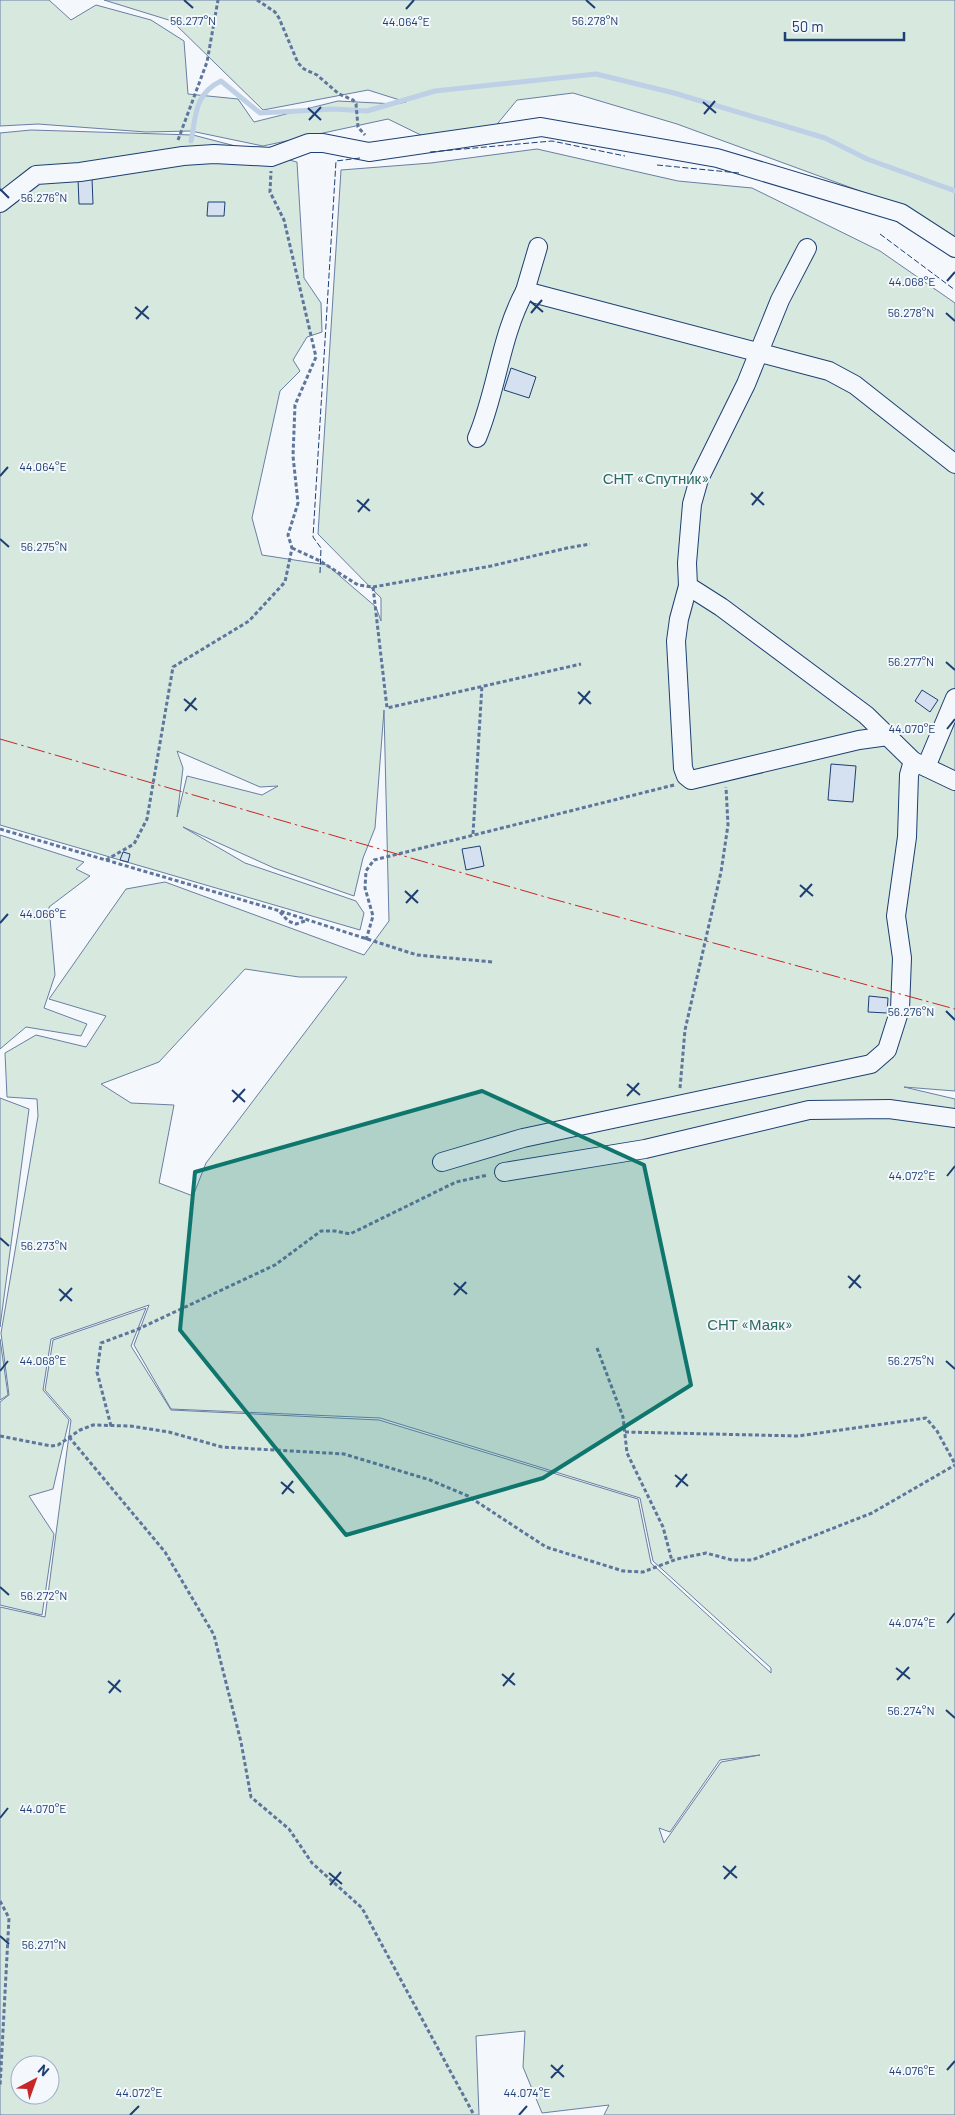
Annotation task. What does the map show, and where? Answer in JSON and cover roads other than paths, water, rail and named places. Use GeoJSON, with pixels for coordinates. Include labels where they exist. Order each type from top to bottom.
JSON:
{"type":"FeatureCollection","features":[{"type":"Feature","properties":{"kind":"street"},"geometry":{"type":"LineString","coordinates":[[0,203],[36,174],[80,172],[172,157],[214,154],[271,157],[309,144],[323,143],[369,152],[541,127],[717,158],[901,213],[955,248]]}},
{"type":"Feature","properties":{"kind":"street"},"geometry":{"type":"LineString","coordinates":[[477,438],[483,424],[498,365],[518,304],[525,291],[538,247]]}},
{"type":"Feature","properties":{"kind":"street"},"geometry":{"type":"LineString","coordinates":[[807,248],[780,300],[746,384],[706,465],[692,504],[687,563],[688,586],[678,619],[676,641],[683,768],[686,776],[691,780],[859,740],[888,736]]}},
{"type":"Feature","properties":{"kind":"street"},"geometry":{"type":"LineString","coordinates":[[525,291],[829,370],[840,376],[955,464]]}},
{"type":"Feature","properties":{"kind":"street"},"geometry":{"type":"LineString","coordinates":[[688,586],[721,607],[866,715],[919,764],[955,781]]}},
{"type":"Feature","properties":{"kind":"street"},"geometry":{"type":"LineString","coordinates":[[442,1162],[523,1138],[851,1070],[871,1064],[887,1050],[900,1009],[902,958],[896,916],[907,837],[909,775],[919,764],[955,698]]}},
{"type":"Feature","properties":{"kind":"street"},"geometry":{"type":"LineString","coordinates":[[504,1172],[645,1150],[809,1110],[889,1109],[955,1118]]}},
{"type":"Feature","properties":{"kind":"waterway"},"geometry":{"type":"LineString","coordinates":[[191,141],[201,99],[212,86],[221,81],[260,113],[334,109],[367,111],[435,91],[596,74],[674,93],[825,138],[867,159],[955,191]]}},
{"type":"Feature","properties":{"kind":"park label","name":"СНТ «Спутник»"},"geometry":{"type":"Point","coordinates":[656,479]}},
{"type":"Feature","properties":{"kind":"park label","name":"СНТ «Маяк»"},"geometry":{"type":"Point","coordinates":[750,1325]}}]}
